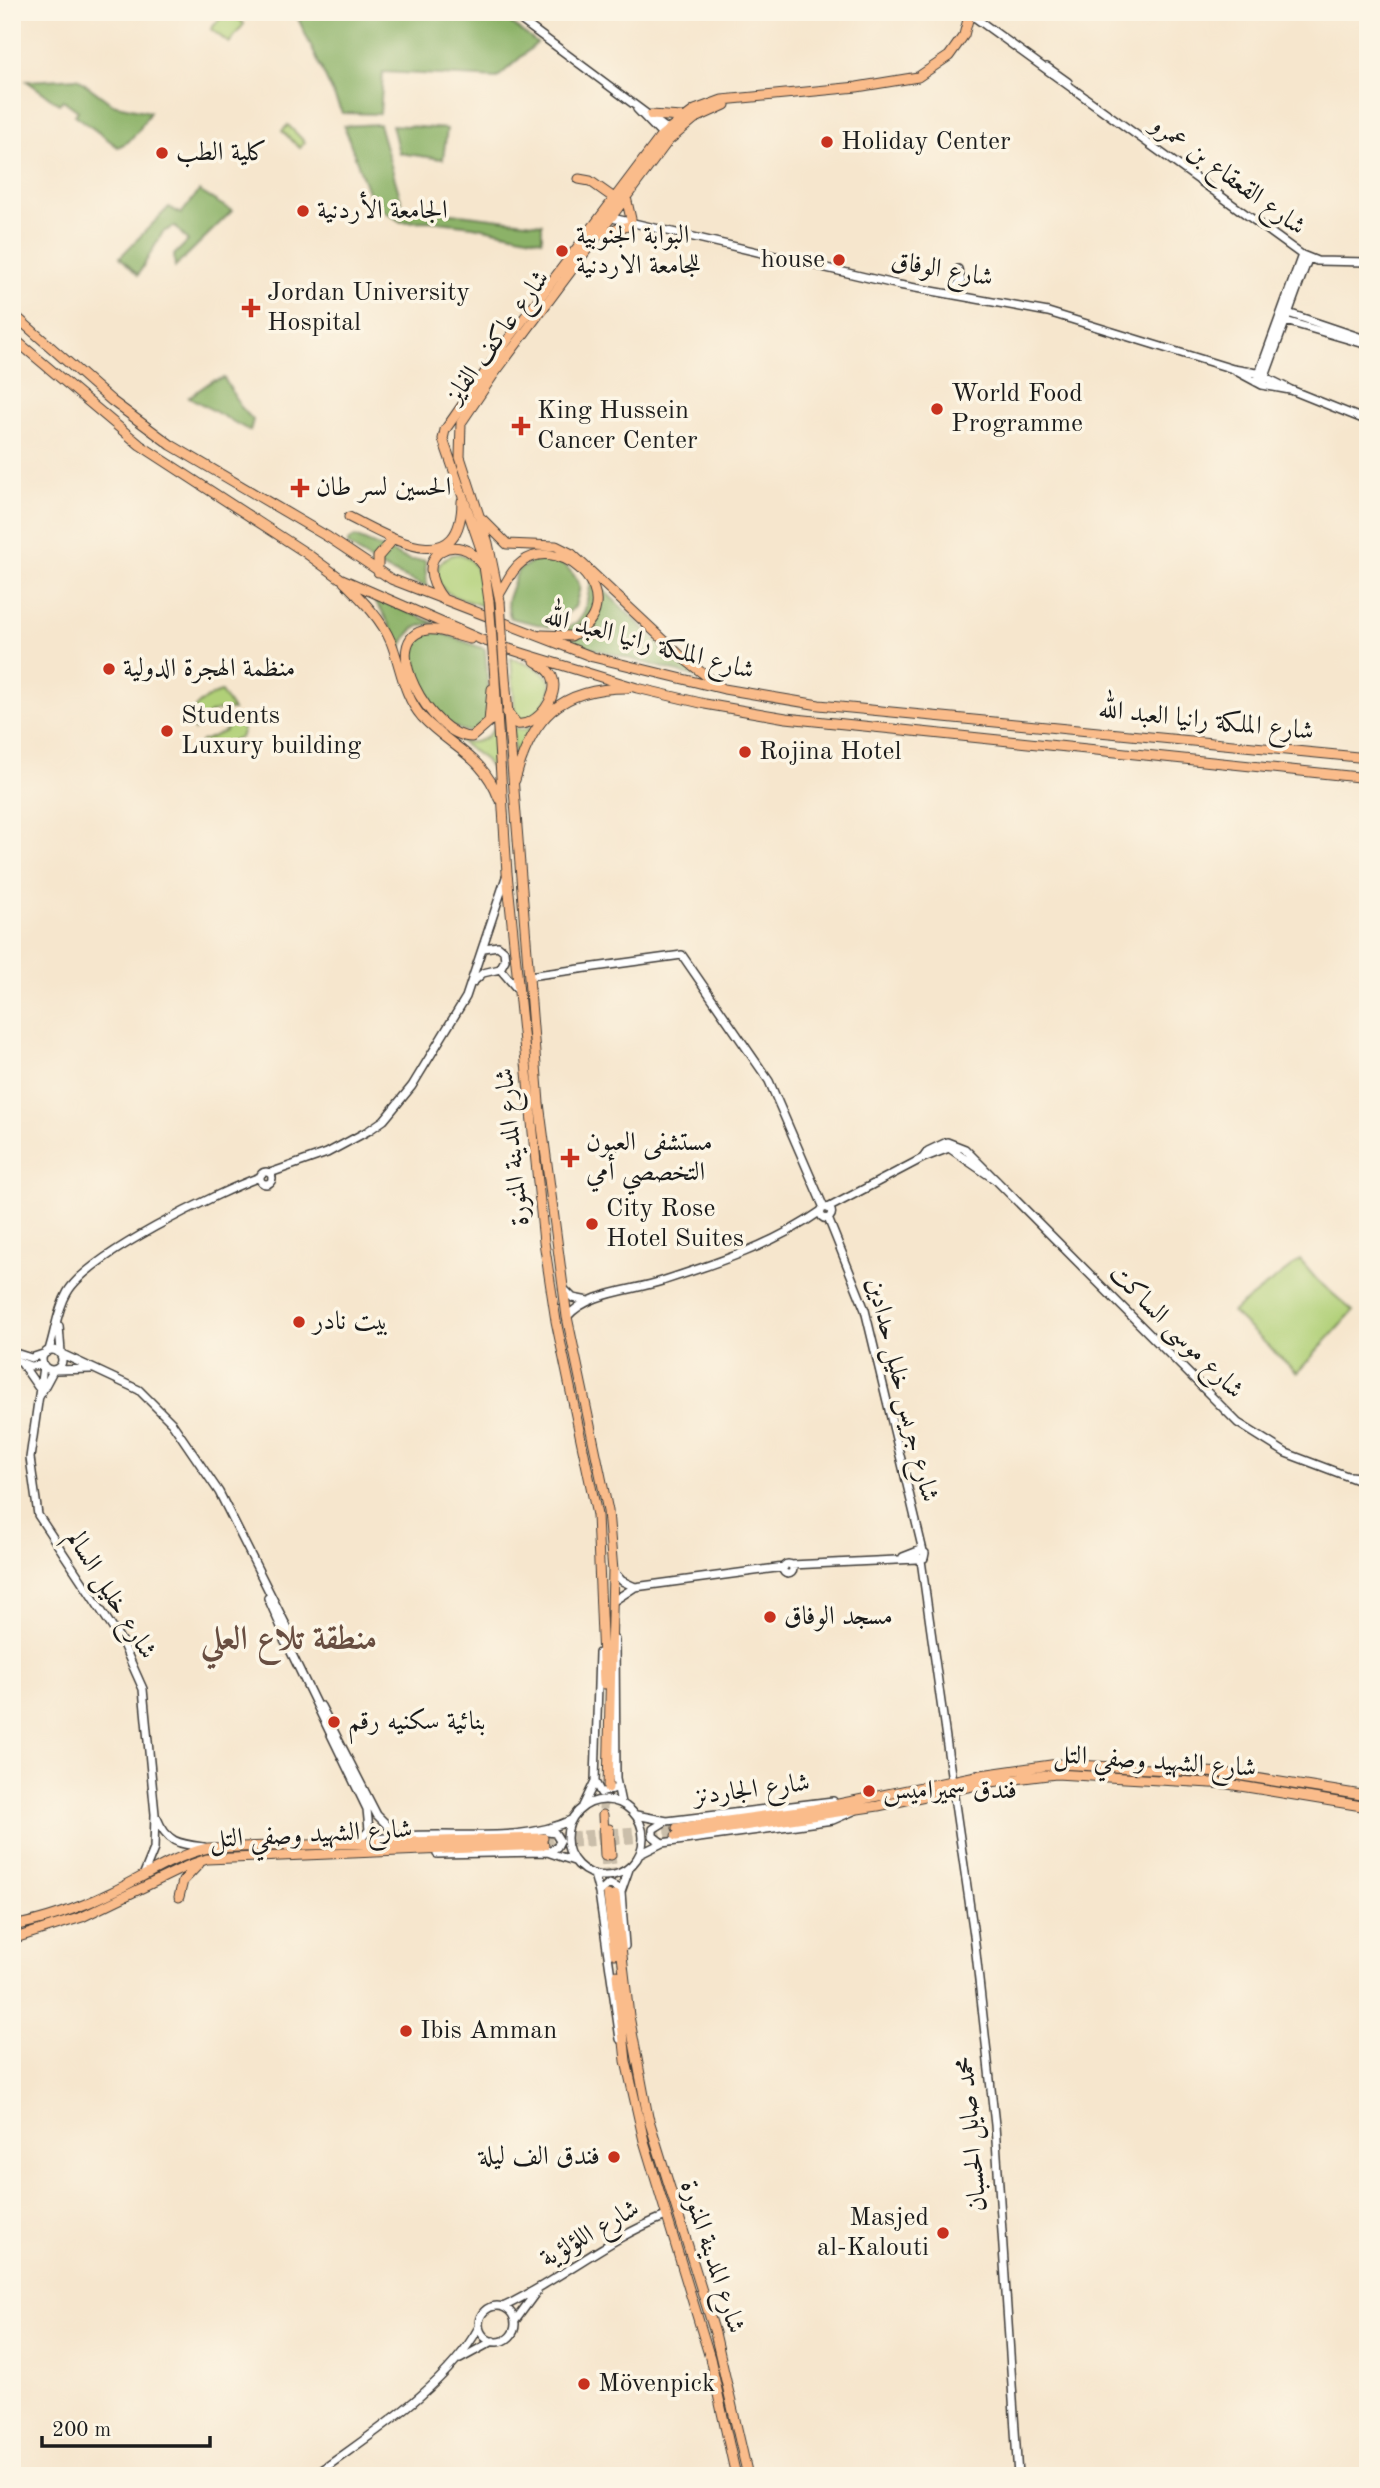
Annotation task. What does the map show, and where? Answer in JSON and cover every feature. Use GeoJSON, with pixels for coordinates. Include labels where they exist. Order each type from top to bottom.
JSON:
{"type":"FeatureCollection","features":[{"type":"Feature","properties":{"kind":"main road","name":"شارع عاكف الفايز"},"geometry":{"type":"LineString","coordinates":[[498,668],[500,597],[458,446],[461,423],[487,383],[597,236],[614,198],[684,117],[711,103],[874,85],[918,77],[949,57],[964,35],[970,13]]}},
{"type":"Feature","properties":{"kind":"main road","name":"شارع عاكف الفايز"},"geometry":{"type":"LineString","coordinates":[[498,668],[485,570],[443,439],[447,426],[608,213],[626,197],[668,135],[704,114],[737,100]]}},
{"type":"Feature","properties":{"kind":"main road"},"geometry":{"type":"LineString","coordinates":[[651,115],[684,117]]}},
{"type":"Feature","properties":{"kind":"main road"},"geometry":{"type":"LineString","coordinates":[[579,179],[590,181],[614,198]]}},
{"type":"Feature","properties":{"kind":"main road"},"geometry":{"type":"LineString","coordinates":[[597,236],[634,223],[626,197]]}},
{"type":"Feature","properties":{"kind":"main road"},"geometry":{"type":"LineString","coordinates":[[12,305],[34,333]]}},
{"type":"Feature","properties":{"kind":"main road","name":"شارع الملكة رانيا العبد الله"},"geometry":{"type":"LineString","coordinates":[[12,313],[172,445],[322,533],[378,572],[403,586],[593,657],[724,690],[819,705],[1368,758]]}},
{"type":"Feature","properties":{"kind":"main road","name":"شارع الملكة رانيا العبد الله"},"geometry":{"type":"LineString","coordinates":[[12,337],[140,445],[306,552],[340,578],[482,640],[525,654],[637,688],[705,704],[800,719],[1368,778]]}},
{"type":"Feature","properties":{"kind":"main road"},"geometry":{"type":"LineString","coordinates":[[447,426],[461,471],[467,480]]}},
{"type":"Feature","properties":{"kind":"main road"},"geometry":{"type":"LineString","coordinates":[[460,489],[462,513],[457,530],[449,540],[434,548],[419,549],[349,520],[390,543],[420,552],[456,547],[469,550],[485,570]]}},
{"type":"Feature","properties":{"kind":"main road"},"geometry":{"type":"LineString","coordinates":[[478,514],[507,544],[556,546],[572,554],[684,659],[724,690]]}},
{"type":"Feature","properties":{"kind":"main road"},"geometry":{"type":"LineString","coordinates":[[378,572],[378,557],[390,543]]}},
{"type":"Feature","properties":{"kind":"main road"},"geometry":{"type":"LineString","coordinates":[[445,550],[433,560],[429,574],[432,585],[445,601]]}},
{"type":"Feature","properties":{"kind":"main road"},"geometry":{"type":"LineString","coordinates":[[500,597],[517,566],[538,555],[550,554],[570,562],[593,585],[597,593],[596,612],[579,632],[558,637],[528,634]]}},
{"type":"Feature","properties":{"kind":"main road"},"geometry":{"type":"LineString","coordinates":[[340,578],[384,631],[407,693],[422,716],[481,765],[494,784],[502,805]]}},
{"type":"Feature","properties":{"kind":"main road"},"geometry":{"type":"LineString","coordinates":[[482,640],[431,629],[420,632],[411,640],[407,653],[411,681],[423,702],[438,719],[459,735],[472,737],[486,726],[491,718],[498,668]]}},
{"type":"Feature","properties":{"kind":"main road"},"geometry":{"type":"LineString","coordinates":[[507,710],[517,724],[526,724],[536,719],[553,693],[554,684],[549,671],[525,654]]}},
{"type":"Feature","properties":{"kind":"main road","name":"شارع المدينة المنورة"},"geometry":{"type":"LineString","coordinates":[[498,668],[507,873],[544,1242],[556,1321],[597,1515],[607,1620],[602,1786]]}},
{"type":"Feature","properties":{"kind":"main road","name":"شارع المدينة المنورة"},"geometry":{"type":"LineString","coordinates":[[498,668],[507,710],[539,1103],[563,1287],[608,1510],[613,1571],[612,1602],[607,1620]]}},
{"type":"Feature","properties":{"kind":"main road"},"geometry":{"type":"LineString","coordinates":[[512,789],[525,750],[557,705],[591,690],[637,688]]}},
{"type":"Feature","properties":{"kind":"main road","name":"شارع الشهيد وصفي التل"},"geometry":{"type":"LineString","coordinates":[[858,1805],[952,1785],[1079,1774],[1228,1784],[1321,1795],[1368,1807]]}},
{"type":"Feature","properties":{"kind":"main road","name":"شارع الشهيد وصفي التل"},"geometry":{"type":"LineString","coordinates":[[1339,1798],[1368,1796]]}},
{"type":"Feature","properties":{"kind":"main road","name":"شارع الجاردنز"},"geometry":{"type":"LineString","coordinates":[[677,1832],[858,1805]]}},
{"type":"Feature","properties":{"kind":"main road"},"geometry":{"type":"LineString","coordinates":[[606,1815],[608,1855]]}},
{"type":"Feature","properties":{"kind":"main road","name":"شارع الشهيد وصفي التل"},"geometry":{"type":"LineString","coordinates":[[12,1926],[65,1912],[182,1856],[208,1848],[363,1841],[544,1842]]}},
{"type":"Feature","properties":{"kind":"main road","name":"شارع الشهيد وصفي التل"},"geometry":{"type":"LineString","coordinates":[[12,1939],[82,1917],[202,1860],[544,1842]]}},
{"type":"Feature","properties":{"kind":"main road"},"geometry":{"type":"LineString","coordinates":[[179,1897],[183,1881],[202,1860]]}},
{"type":"Feature","properties":{"kind":"main road","name":"شارع المدينة المنورة"},"geometry":{"type":"LineString","coordinates":[[611,1893],[624,1987],[648,2117],[720,2351],[748,2476]]}},
{"type":"Feature","properties":{"kind":"main road","name":"شارع المدينة المنورة"},"geometry":{"type":"LineString","coordinates":[[611,1893],[626,2061],[666,2216],[710,2358],[736,2476]]}},
{"type":"Feature","properties":{"kind":"street"},"geometry":{"type":"LineString","coordinates":[[510,12],[651,115],[668,135]]}},
{"type":"Feature","properties":{"kind":"street","name":"شارع القعقاع بن عمرو"},"geometry":{"type":"LineString","coordinates":[[970,13],[1035,62],[1061,75],[1076,90],[1305,257],[1368,262]]}},
{"type":"Feature","properties":{"kind":"street"},"geometry":{"type":"LineString","coordinates":[[635,105],[668,135]]}},
{"type":"Feature","properties":{"kind":"street","name":"شارع الوفاق"},"geometry":{"type":"LineString","coordinates":[[608,213],[634,223],[890,283],[1048,312],[1233,369],[1261,374],[1291,390],[1368,421]]}},
{"type":"Feature","properties":{"kind":"street"},"geometry":{"type":"LineString","coordinates":[[1259,384],[1305,257]]}},
{"type":"Feature","properties":{"kind":"street"},"geometry":{"type":"LineString","coordinates":[[951,293],[960,285],[958,269]]}},
{"type":"Feature","properties":{"kind":"street"},"geometry":{"type":"LineString","coordinates":[[1283,316],[1368,343]]}},
{"type":"Feature","properties":{"kind":"street","name":"شارع الوفاق"},"geometry":{"type":"LineString","coordinates":[[1233,369],[1259,384],[1291,390]]}},
{"type":"Feature","properties":{"kind":"street"},"geometry":{"type":"LineString","coordinates":[[48,1352],[66,1294],[82,1276],[164,1221],[239,1187],[261,1180],[269,1183],[271,1175],[341,1146],[384,1120],[412,1086],[454,1020],[472,984],[507,873]]}},
{"type":"Feature","properties":{"kind":"street"},"geometry":{"type":"LineString","coordinates":[[472,984],[483,973],[500,969],[505,960],[504,951],[498,946],[484,948]]}},
{"type":"Feature","properties":{"kind":"street","name":"شارع جريس خليل حدادين"},"geometry":{"type":"LineString","coordinates":[[528,976],[682,955],[769,1081],[865,1310],[916,1534],[952,1785]]}},
{"type":"Feature","properties":{"kind":"street"},"geometry":{"type":"LineString","coordinates":[[500,969],[519,991]]}},
{"type":"Feature","properties":{"kind":"street","name":"شارع موسى الساكت"},"geometry":{"type":"LineString","coordinates":[[567,1317],[589,1301],[737,1255],[826,1212],[923,1158],[953,1149],[998,1182],[1238,1423],[1286,1453],[1368,1484]]}},
{"type":"Feature","properties":{"kind":"street"},"geometry":{"type":"LineString","coordinates":[[563,1287],[573,1298],[589,1301]]}},
{"type":"Feature","properties":{"kind":"street"},"geometry":{"type":"LineString","coordinates":[[58,1322],[62,1353]]}},
{"type":"Feature","properties":{"kind":"street"},"geometry":{"type":"LineString","coordinates":[[12,1352],[31,1358],[48,1352],[62,1353],[99,1370],[144,1394],[182,1435],[219,1492],[287,1634],[296,1637],[292,1644],[299,1662],[368,1814],[369,1830],[363,1841]]}},
{"type":"Feature","properties":{"kind":"street","name":"شارع خليل السالم"},"geometry":{"type":"LineString","coordinates":[[48,1352],[38,1387],[30,1467],[38,1516],[117,1634],[138,1676],[146,1711],[155,1814],[154,1849],[142,1876]]}},
{"type":"Feature","properties":{"kind":"street","name":"شارع خليل السالم"},"geometry":{"type":"LineString","coordinates":[[36,1400],[62,1353]]}},
{"type":"Feature","properties":{"kind":"street"},"geometry":{"type":"LineString","coordinates":[[12,1359],[54,1371],[99,1370]]}},
{"type":"Feature","properties":{"kind":"street"},"geometry":{"type":"LineString","coordinates":[[22,1363],[38,1387]]}},
{"type":"Feature","properties":{"kind":"street","name":"شارع موسى الساكت"},"geometry":{"type":"LineString","coordinates":[[1349,1476],[1368,1478]]}},
{"type":"Feature","properties":{"kind":"street"},"geometry":{"type":"LineString","coordinates":[[612,1602],[635,1587],[919,1555]]}},
{"type":"Feature","properties":{"kind":"street"},"geometry":{"type":"LineString","coordinates":[[613,1571],[622,1581],[635,1587]]}},
{"type":"Feature","properties":{"kind":"street","name":"شارع المدينة المنورة"},"geometry":{"type":"LineString","coordinates":[[607,1620],[617,1656],[616,1779],[621,1804]]}},
{"type":"Feature","properties":{"kind":"street","name":"شارع المدينة المنورة"},"geometry":{"type":"LineString","coordinates":[[582,1808],[602,1786],[607,1620]]}},
{"type":"Feature","properties":{"kind":"street"},"geometry":{"type":"LineString","coordinates":[[318,1704],[327,1716],[377,1815],[399,1836]]}},
{"type":"Feature","properties":{"kind":"street"},"geometry":{"type":"LineString","coordinates":[[602,1786],[597,1790],[605,1793],[613,1789],[616,1779]]}},
{"type":"Feature","properties":{"kind":"street","name":"محمد صايل الحسبان"},"geometry":{"type":"LineString","coordinates":[[952,1785],[974,1935],[993,2106],[1018,2476]]}},
{"type":"Feature","properties":{"kind":"street"},"geometry":{"type":"LineString","coordinates":[[363,1841],[399,1836],[544,1842],[594,1874],[613,1875],[630,1866],[639,1854],[643,1839],[636,1815],[621,1804],[601,1800],[582,1808],[572,1820],[544,1842]]}},
{"type":"Feature","properties":{"kind":"street","name":"شارع الجاردنز"},"geometry":{"type":"LineString","coordinates":[[636,1815],[667,1821],[838,1800],[858,1805]]}},
{"type":"Feature","properties":{"kind":"street","name":"شارع الجاردنز"},"geometry":{"type":"LineString","coordinates":[[639,1854],[663,1843],[833,1820],[858,1805]]}},
{"type":"Feature","properties":{"kind":"street","name":"شارع خليل السالم"},"geometry":{"type":"LineString","coordinates":[[155,1814],[166,1836],[174,1842],[208,1848]]}},
{"type":"Feature","properties":{"kind":"street"},"geometry":{"type":"LineString","coordinates":[[572,1820],[567,1842],[575,1862]]}},
{"type":"Feature","properties":{"kind":"street"},"geometry":{"type":"LineString","coordinates":[[663,1843],[653,1836],[653,1829],[667,1821]]}},
{"type":"Feature","properties":{"kind":"street","name":"شارع المدينة المنورة"},"geometry":{"type":"LineString","coordinates":[[594,1874],[611,1893],[630,1866]]}},
{"type":"Feature","properties":{"kind":"street","name":"شارع اللؤلؤية"},"geometry":{"type":"LineString","coordinates":[[503,2307],[537,2291],[604,2244],[666,2216]]}},
{"type":"Feature","properties":{"kind":"street","name":"شارع اللؤلؤية"},"geometry":{"type":"LineString","coordinates":[[514,2321],[537,2291]]}},
{"type":"Feature","properties":{"kind":"street"},"geometry":{"type":"LineString","coordinates":[[314,2476],[457,2361],[493,2341],[509,2337],[514,2321],[503,2307],[485,2310],[479,2327],[457,2361]]}},
{"type":"Feature","properties":{"kind":"street"},"geometry":{"type":"LineString","coordinates":[[479,2327],[484,2336],[493,2341]]}},
{"type":"Feature","properties":{"kind":"green space"},"geometry":{"type":"Polygon","coordinates":[[[295,12],[496,12],[537,43],[497,78],[383,72],[380,114],[342,113],[295,12]]]}},
{"type":"Feature","properties":{"kind":"green space"},"geometry":{"type":"Polygon","coordinates":[[[220,18],[238,18],[244,24],[229,43],[211,29],[220,18]]]}},
{"type":"Feature","properties":{"kind":"green space"},"geometry":{"type":"Polygon","coordinates":[[[77,78],[112,104],[150,112],[128,142],[118,147],[75,115],[78,111],[63,100],[59,104],[27,81],[77,78]]]}},
{"type":"Feature","properties":{"kind":"green space"},"geometry":{"type":"Polygon","coordinates":[[[379,124],[403,207],[542,224],[542,240],[473,226],[429,221],[401,222],[372,203],[344,126],[379,124]]]}},
{"type":"Feature","properties":{"kind":"green space"},"geometry":{"type":"Polygon","coordinates":[[[288,125],[305,142],[300,148],[282,131],[288,125]]]}},
{"type":"Feature","properties":{"kind":"green space"},"geometry":{"type":"Polygon","coordinates":[[[392,125],[447,129],[443,159],[399,153],[392,125]]]}},
{"type":"Feature","properties":{"kind":"green space"},"geometry":{"type":"Polygon","coordinates":[[[199,191],[232,211],[175,267],[174,255],[188,241],[175,226],[163,232],[138,275],[120,257],[169,207],[181,214],[199,191]]]}},
{"type":"Feature","properties":{"kind":"green space"},"geometry":{"type":"Polygon","coordinates":[[[224,378],[240,406],[253,420],[250,431],[189,397],[212,381],[224,378]]]}},
{"type":"Feature","properties":{"kind":"green space"},"geometry":{"type":"Polygon","coordinates":[[[355,537],[410,560],[425,560],[427,587],[378,566],[348,545],[348,541],[355,537]]]}},
{"type":"Feature","properties":{"kind":"green space"},"geometry":{"type":"Polygon","coordinates":[[[452,555],[467,557],[476,568],[484,606],[451,595],[438,581],[438,568],[441,563],[452,555]]]}},
{"type":"Feature","properties":{"kind":"green space"},"geometry":{"type":"Polygon","coordinates":[[[539,558],[553,560],[565,566],[580,587],[575,607],[549,627],[510,618],[507,601],[518,570],[539,558]]]}},
{"type":"Feature","properties":{"kind":"green space"},"geometry":{"type":"Polygon","coordinates":[[[592,579],[681,664],[703,679],[552,637],[577,622],[584,613],[592,579]]]}},
{"type":"Feature","properties":{"kind":"green space"},"geometry":{"type":"Polygon","coordinates":[[[370,595],[436,624],[413,629],[401,649],[383,613],[370,595]]]}},
{"type":"Feature","properties":{"kind":"green space"},"geometry":{"type":"Polygon","coordinates":[[[424,632],[439,632],[485,649],[490,706],[487,720],[475,732],[461,730],[447,721],[433,709],[422,693],[414,676],[411,659],[414,644],[424,632]]]}},
{"type":"Feature","properties":{"kind":"green space"},"geometry":{"type":"Polygon","coordinates":[[[511,658],[536,668],[551,684],[545,702],[530,720],[518,720],[515,716],[511,658]]]}},
{"type":"Feature","properties":{"kind":"green space"},"geometry":{"type":"Polygon","coordinates":[[[221,692],[233,710],[210,713],[194,730],[189,717],[202,702],[221,692]]]}},
{"type":"Feature","properties":{"kind":"green space"},"geometry":{"type":"Polygon","coordinates":[[[236,718],[243,729],[240,738],[201,749],[200,742],[224,732],[236,718]]]}},
{"type":"Feature","properties":{"kind":"green space"},"geometry":{"type":"Polygon","coordinates":[[[496,724],[498,779],[485,760],[458,740],[475,742],[485,738],[496,724]]]}},
{"type":"Feature","properties":{"kind":"green space"},"geometry":{"type":"Polygon","coordinates":[[[536,726],[515,762],[512,727],[522,730],[536,726]]]}},
{"type":"Feature","properties":{"kind":"green space"},"geometry":{"type":"Polygon","coordinates":[[[1300,1260],[1317,1280],[1353,1311],[1297,1373],[1232,1312],[1300,1260]]]}},
{"type":"Feature","properties":{"kind":"tunnel"},"geometry":{"type":"LineString","coordinates":[[603,1787],[603,1815]]}},
{"type":"Feature","properties":{"kind":"tunnel"},"geometry":{"type":"LineString","coordinates":[[543,1838],[677,1828]]}},
{"type":"Feature","properties":{"kind":"tunnel"},"geometry":{"type":"LineString","coordinates":[[544,1845],[676,1836]]}},
{"type":"Feature","properties":{"kind":"tunnel"},"geometry":{"type":"LineString","coordinates":[[611,1855],[615,1893]]}},
{"type":"Feature","properties":{"kind":"tunnel"},"geometry":{"type":"LineString","coordinates":[[605,1856],[608,1893]]}},
{"type":"Feature","properties":{"kind":"place","name":"Holiday Center"},"geometry":{"type":"Point","coordinates":[827,142]}},
{"type":"Feature","properties":{"kind":"place","name":"كلية الطب"},"geometry":{"type":"Point","coordinates":[162,153]}},
{"type":"Feature","properties":{"kind":"place","name":"الجامعة الأردنية"},"geometry":{"type":"Point","coordinates":[303,211]}},
{"type":"Feature","properties":{"kind":"place","name":"البوابة الجنوبية للجامعة الاردنية"},"geometry":{"type":"Point","coordinates":[562,251]}},
{"type":"Feature","properties":{"kind":"place","name":"house"},"geometry":{"type":"Point","coordinates":[839,260]}},
{"type":"Feature","properties":{"kind":"place","name":"Jordan University Hospital"},"geometry":{"type":"Point","coordinates":[251,308]}},
{"type":"Feature","properties":{"kind":"place","name":"World Food Programme"},"geometry":{"type":"Point","coordinates":[937,409]}},
{"type":"Feature","properties":{"kind":"place","name":"King Hussein Cancer Center"},"geometry":{"type":"Point","coordinates":[521,426]}},
{"type":"Feature","properties":{"kind":"place","name":"الحسين لسر طان"},"geometry":{"type":"Point","coordinates":[300,488]}},
{"type":"Feature","properties":{"kind":"place","name":"منظمة الهجرة الدولية"},"geometry":{"type":"Point","coordinates":[109,669]}},
{"type":"Feature","properties":{"kind":"place","name":"Students Luxury building"},"geometry":{"type":"Point","coordinates":[167,731]}},
{"type":"Feature","properties":{"kind":"place","name":"Rojina Hotel"},"geometry":{"type":"Point","coordinates":[745,752]}},
{"type":"Feature","properties":{"kind":"place","name":"مستشفى العيون التخصصي أمي"},"geometry":{"type":"Point","coordinates":[570,1158]}},
{"type":"Feature","properties":{"kind":"place","name":"City Rose Hotel Suites"},"geometry":{"type":"Point","coordinates":[592,1224]}},
{"type":"Feature","properties":{"kind":"place","name":"بيت نادر"},"geometry":{"type":"Point","coordinates":[299,1322]}},
{"type":"Feature","properties":{"kind":"place","name":"مسجد الوفاق"},"geometry":{"type":"Point","coordinates":[770,1617]}},
{"type":"Feature","properties":{"kind":"place","name":"بنائية سكنيه رقم"},"geometry":{"type":"Point","coordinates":[334,1722]}},
{"type":"Feature","properties":{"kind":"place","name":"فندق سميراميس"},"geometry":{"type":"Point","coordinates":[869,1791]}},
{"type":"Feature","properties":{"kind":"place","name":"Ibis Amman"},"geometry":{"type":"Point","coordinates":[406,2031]}},
{"type":"Feature","properties":{"kind":"place","name":"فندق الف ليلة"},"geometry":{"type":"Point","coordinates":[614,2157]}},
{"type":"Feature","properties":{"kind":"place","name":"Masjed al-Kalouti"},"geometry":{"type":"Point","coordinates":[943,2233]}},
{"type":"Feature","properties":{"kind":"place","name":"Mövenpick"},"geometry":{"type":"Point","coordinates":[584,2384]}},
{"type":"Feature","properties":{"kind":"district","name":"منطقة تلاع العلي"},"geometry":{"type":"Point","coordinates":[289,1640]}}]}
